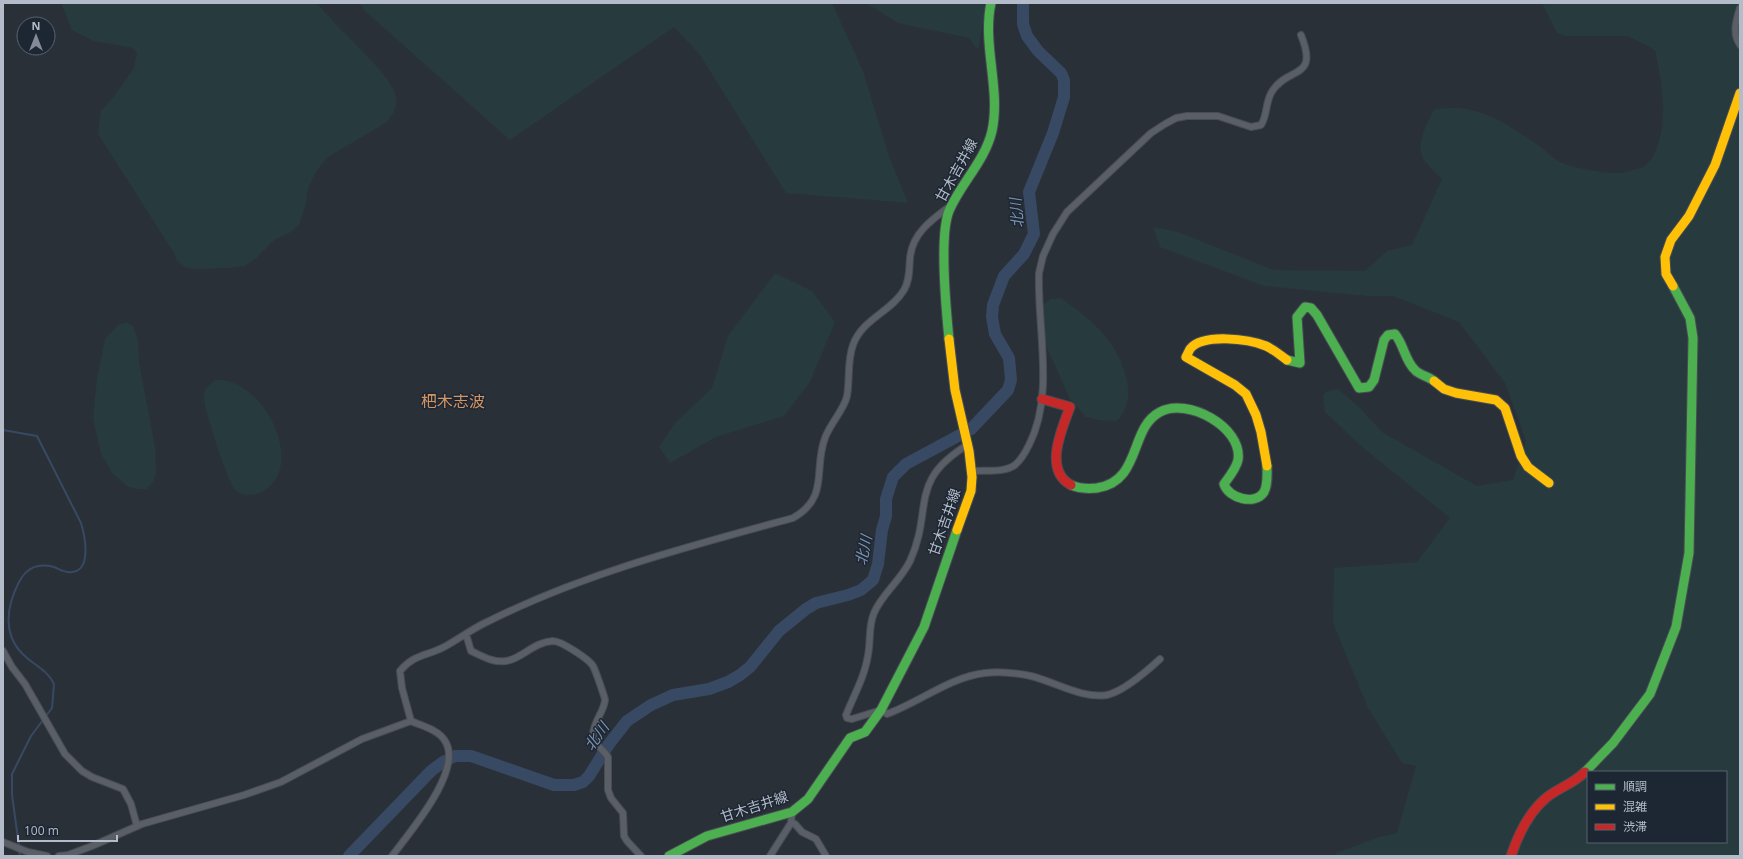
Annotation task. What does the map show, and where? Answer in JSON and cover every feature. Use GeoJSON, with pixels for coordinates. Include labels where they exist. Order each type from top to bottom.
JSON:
{"type":"FeatureCollection","features":[{"type":"Feature","properties":{"kind":"street","name":"甘木吉井線"},"geometry":{"type":"LineString","coordinates":[[669,856],[707,836],[792,812],[808,799],[850,738],[865,732],[881,710],[924,627],[971,491],[973,471],[969,444],[955,390],[948,327],[944,245],[945,222],[949,207],[983,152],[991,132],[995,107],[988,47],[991,3]]}},
{"type":"Feature","properties":{"kind":"street"},"geometry":{"type":"LineString","coordinates":[[1740,8],[1735,25],[1736,40],[1740,45]]}},
{"type":"Feature","properties":{"kind":"street"},"geometry":{"type":"LineString","coordinates":[[973,471],[1005,469],[1014,466],[1019,461],[1034,436],[1042,399],[1039,273],[1044,256],[1060,222],[1087,192],[1115,169],[1152,133],[1176,118],[1187,116],[1218,116],[1251,127],[1261,125],[1264,120],[1269,96],[1273,89],[1298,73],[1305,65],[1306,48],[1301,35]]}},
{"type":"Feature","properties":{"kind":"street"},"geometry":{"type":"LineString","coordinates":[[1511,856],[1518,836],[1532,813],[1546,798],[1578,779],[1613,743],[1650,694],[1676,626],[1689,553],[1693,338],[1690,318],[1666,274],[1665,257],[1671,240],[1689,216],[1715,165],[1740,93]]}},
{"type":"Feature","properties":{"kind":"street"},"geometry":{"type":"LineString","coordinates":[[412,721],[402,688],[400,671],[408,662],[417,656],[443,647],[503,614],[597,576],[637,562],[793,518],[801,513],[811,503],[816,493],[819,483],[822,448],[832,421],[843,406],[847,397],[849,357],[853,344],[859,332],[894,302],[904,290],[909,279],[910,256],[921,231],[929,221],[949,207]]}},
{"type":"Feature","properties":{"kind":"street"},"geometry":{"type":"LineString","coordinates":[[1042,399],[1070,406],[1058,442],[1057,454],[1058,471],[1062,479],[1068,484],[1080,488],[1096,488],[1114,481],[1122,475],[1132,460],[1148,423],[1159,412],[1171,407],[1187,407],[1199,411],[1222,426],[1233,439],[1238,449],[1238,459],[1224,484],[1224,488],[1229,494],[1239,498],[1257,498],[1264,494],[1268,487],[1268,471],[1258,418],[1253,404],[1240,389],[1186,357],[1191,348],[1201,342],[1212,340],[1244,340],[1266,346],[1292,363],[1300,363],[1297,338],[1297,317],[1305,307],[1310,308],[1317,315],[1354,382],[1359,388],[1369,387],[1374,380],[1384,340],[1388,335],[1395,334],[1401,341],[1412,367],[1416,372],[1429,377],[1444,389],[1456,393],[1496,400],[1505,408],[1521,456],[1528,467],[1549,483]]}},
{"type":"Feature","properties":{"kind":"street"},"geometry":{"type":"LineString","coordinates":[[969,444],[944,462],[934,473],[927,486],[918,534],[909,562],[904,572],[877,608],[870,626],[868,654],[864,674],[846,715],[847,718],[852,719],[881,710],[887,714],[960,680],[986,673],[1011,673],[1030,676],[1093,695],[1108,695],[1133,681],[1160,659]]}},
{"type":"Feature","properties":{"kind":"street"},"geometry":{"type":"LineString","coordinates":[[466,634],[471,651],[494,661],[506,661],[544,642],[556,641],[582,656],[593,666],[598,682],[605,694],[605,702],[593,733],[594,741],[608,757],[608,790],[611,798],[623,813],[624,836],[641,856]]}},
{"type":"Feature","properties":{"kind":"street"},"geometry":{"type":"LineString","coordinates":[[3,651],[12,667],[25,684],[65,754],[92,777],[123,789],[131,804],[137,826]]}},
{"type":"Feature","properties":{"kind":"street"},"geometry":{"type":"LineString","coordinates":[[59,856],[68,855],[92,846],[137,826],[244,795],[281,782],[362,739],[412,721],[434,731],[445,740],[449,749],[448,766],[444,779],[430,803],[392,856]]}},
{"type":"Feature","properties":{"kind":"street"},"geometry":{"type":"LineString","coordinates":[[770,856],[791,823],[792,812]]}},
{"type":"Feature","properties":{"kind":"street"},"geometry":{"type":"LineString","coordinates":[[791,823],[795,824],[802,832],[816,839],[826,856]]}},
{"type":"Feature","properties":{"kind":"street"},"geometry":{"type":"LineString","coordinates":[[3,842],[28,852],[47,856]]}},
{"type":"Feature","properties":{"kind":"green space"},"geometry":{"type":"Polygon","coordinates":[[[61,3],[317,3],[384,75],[392,87],[396,97],[395,109],[390,118],[384,124],[328,157],[317,170],[308,188],[306,204],[299,225],[291,232],[274,240],[256,258],[245,266],[193,269],[184,267],[177,261],[174,253],[98,134],[101,111],[115,95],[134,68],[137,53],[133,48],[94,41],[72,30],[61,3]]]}},
{"type":"Feature","properties":{"kind":"green space"},"geometry":{"type":"Polygon","coordinates":[[[359,3],[832,3],[863,71],[889,156],[908,203],[786,193],[700,55],[674,27],[510,140],[365,11],[359,3]]]}},
{"type":"Feature","properties":{"kind":"green space"},"geometry":{"type":"Polygon","coordinates":[[[866,3],[987,3],[978,50],[969,38],[898,23],[866,3]]]}},
{"type":"Feature","properties":{"kind":"green space"},"geometry":{"type":"Polygon","coordinates":[[[1542,3],[1740,3],[1740,856],[1335,856],[1336,853],[1379,837],[1397,833],[1416,766],[1402,763],[1368,708],[1333,623],[1334,568],[1417,562],[1450,518],[1361,446],[1325,412],[1323,396],[1327,391],[1338,389],[1360,408],[1382,432],[1477,486],[1513,480],[1526,441],[1505,383],[1459,322],[1393,296],[1367,296],[1264,286],[1160,247],[1153,227],[1178,232],[1274,270],[1365,271],[1387,251],[1412,245],[1442,179],[1424,160],[1420,148],[1421,141],[1428,121],[1434,110],[1449,108],[1463,108],[1476,111],[1502,122],[1538,145],[1560,162],[1566,164],[1588,170],[1617,173],[1644,167],[1654,154],[1662,128],[1662,89],[1655,50],[1628,36],[1566,36],[1557,33],[1542,3]]]}},
{"type":"Feature","properties":{"kind":"green space"},"geometry":{"type":"Polygon","coordinates":[[[775,273],[812,291],[835,322],[810,382],[784,416],[716,437],[670,463],[659,447],[675,423],[712,388],[728,336],[775,273]]]}},
{"type":"Feature","properties":{"kind":"green space"},"geometry":{"type":"Polygon","coordinates":[[[1061,298],[1095,325],[1112,345],[1118,355],[1127,378],[1128,390],[1127,402],[1123,412],[1116,421],[1099,420],[1086,417],[1070,399],[1044,341],[1044,304],[1051,299],[1061,298]]]}},
{"type":"Feature","properties":{"kind":"green space"},"geometry":{"type":"Polygon","coordinates":[[[127,322],[133,326],[138,340],[139,362],[155,447],[156,474],[153,482],[146,489],[128,487],[113,474],[101,454],[93,418],[97,379],[105,339],[118,325],[127,322]]]}},
{"type":"Feature","properties":{"kind":"green space"},"geometry":{"type":"Polygon","coordinates":[[[215,380],[233,383],[250,393],[264,408],[275,427],[281,447],[281,466],[274,482],[257,494],[244,495],[238,493],[228,475],[212,430],[204,397],[207,388],[215,380]]]}},
{"type":"Feature","properties":{"kind":"waterway","name":"北川"},"geometry":{"type":"LineString","coordinates":[[349,856],[431,771],[443,762],[455,756],[471,756],[554,785],[574,785],[583,782],[589,776],[609,744],[627,721],[651,705],[673,695],[709,689],[728,682],[750,667],[779,631],[806,609],[816,603],[861,590],[873,580],[878,564],[882,530],[886,516],[886,499],[893,477],[906,464],[971,429],[1008,390],[1011,380],[1009,358],[995,334],[992,317],[993,305],[1004,276],[1024,254],[1034,234],[1029,192],[1053,133],[1064,97],[1064,80],[1061,73],[1038,51],[1027,36],[1023,24],[1023,3]]}},
{"type":"Feature","properties":{"kind":"waterway"},"geometry":{"type":"LineString","coordinates":[[3,430],[37,436],[81,523],[85,545],[84,561],[81,567],[76,571],[68,572],[48,566],[34,567],[22,577],[11,601],[9,621],[13,640],[18,649],[45,672],[54,684],[52,708],[31,736],[12,774],[12,795],[19,846]]}},
{"type":"Feature","properties":{"kind":"waterway"},"geometry":{"type":"LineString","coordinates":[[19,851],[20,856]]}},
{"type":"Feature","properties":{"kind":"traffic: fast"},"geometry":{"type":"LineString","coordinates":[[949,339],[944,273],[944,237],[949,211],[984,152],[992,131],[994,99],[989,35],[991,3]]}},
{"type":"Feature","properties":{"kind":"traffic: fast"},"geometry":{"type":"LineString","coordinates":[[1585,772],[1613,743],[1650,694],[1676,627],[1689,553],[1693,338],[1690,318],[1673,286]]}},
{"type":"Feature","properties":{"kind":"traffic: fast"},"geometry":{"type":"LineString","coordinates":[[1287,360],[1300,363],[1297,317],[1305,307],[1311,308],[1317,315],[1359,388],[1369,387],[1374,380],[1384,340],[1388,335],[1395,334],[1412,366],[1417,372],[1434,381]]}},
{"type":"Feature","properties":{"kind":"traffic: fast"},"geometry":{"type":"LineString","coordinates":[[1071,485],[1090,489],[1111,483],[1121,475],[1129,465],[1143,430],[1150,420],[1160,412],[1171,408],[1198,412],[1223,426],[1232,436],[1237,448],[1238,460],[1234,470],[1224,484],[1226,489],[1231,493],[1248,499],[1255,499],[1260,496],[1264,492],[1266,486],[1267,466]]}},
{"type":"Feature","properties":{"kind":"traffic: fast"},"geometry":{"type":"LineString","coordinates":[[669,856],[707,836],[792,812],[808,799],[850,738],[865,732],[881,710],[924,627],[957,530]]}},
{"type":"Feature","properties":{"kind":"traffic: slow"},"geometry":{"type":"LineString","coordinates":[[1673,286],[1666,274],[1665,257],[1671,240],[1689,216],[1715,165],[1740,93]]}},
{"type":"Feature","properties":{"kind":"traffic: slow"},"geometry":{"type":"LineString","coordinates":[[949,339],[955,390],[969,451],[972,477],[971,491],[957,530]]}},
{"type":"Feature","properties":{"kind":"traffic: slow"},"geometry":{"type":"LineString","coordinates":[[1267,466],[1261,432],[1256,415],[1246,394],[1235,385],[1186,357],[1190,349],[1196,344],[1215,339],[1226,339],[1258,343],[1274,350],[1287,360]]}},
{"type":"Feature","properties":{"kind":"traffic: slow"},"geometry":{"type":"LineString","coordinates":[[1434,381],[1444,389],[1456,393],[1496,400],[1505,408],[1521,456],[1528,467],[1549,483]]}},
{"type":"Feature","properties":{"kind":"traffic: jam"},"geometry":{"type":"LineString","coordinates":[[1042,399],[1070,407],[1059,437],[1056,460],[1058,470],[1063,478],[1071,485]]}},
{"type":"Feature","properties":{"kind":"traffic: jam"},"geometry":{"type":"LineString","coordinates":[[1511,856],[1524,825],[1534,810],[1546,798],[1576,780],[1585,772]]}},
{"type":"Feature","properties":{"kind":"district","name":"杷木志波"},"geometry":{"type":"Point","coordinates":[453,401]}}]}
